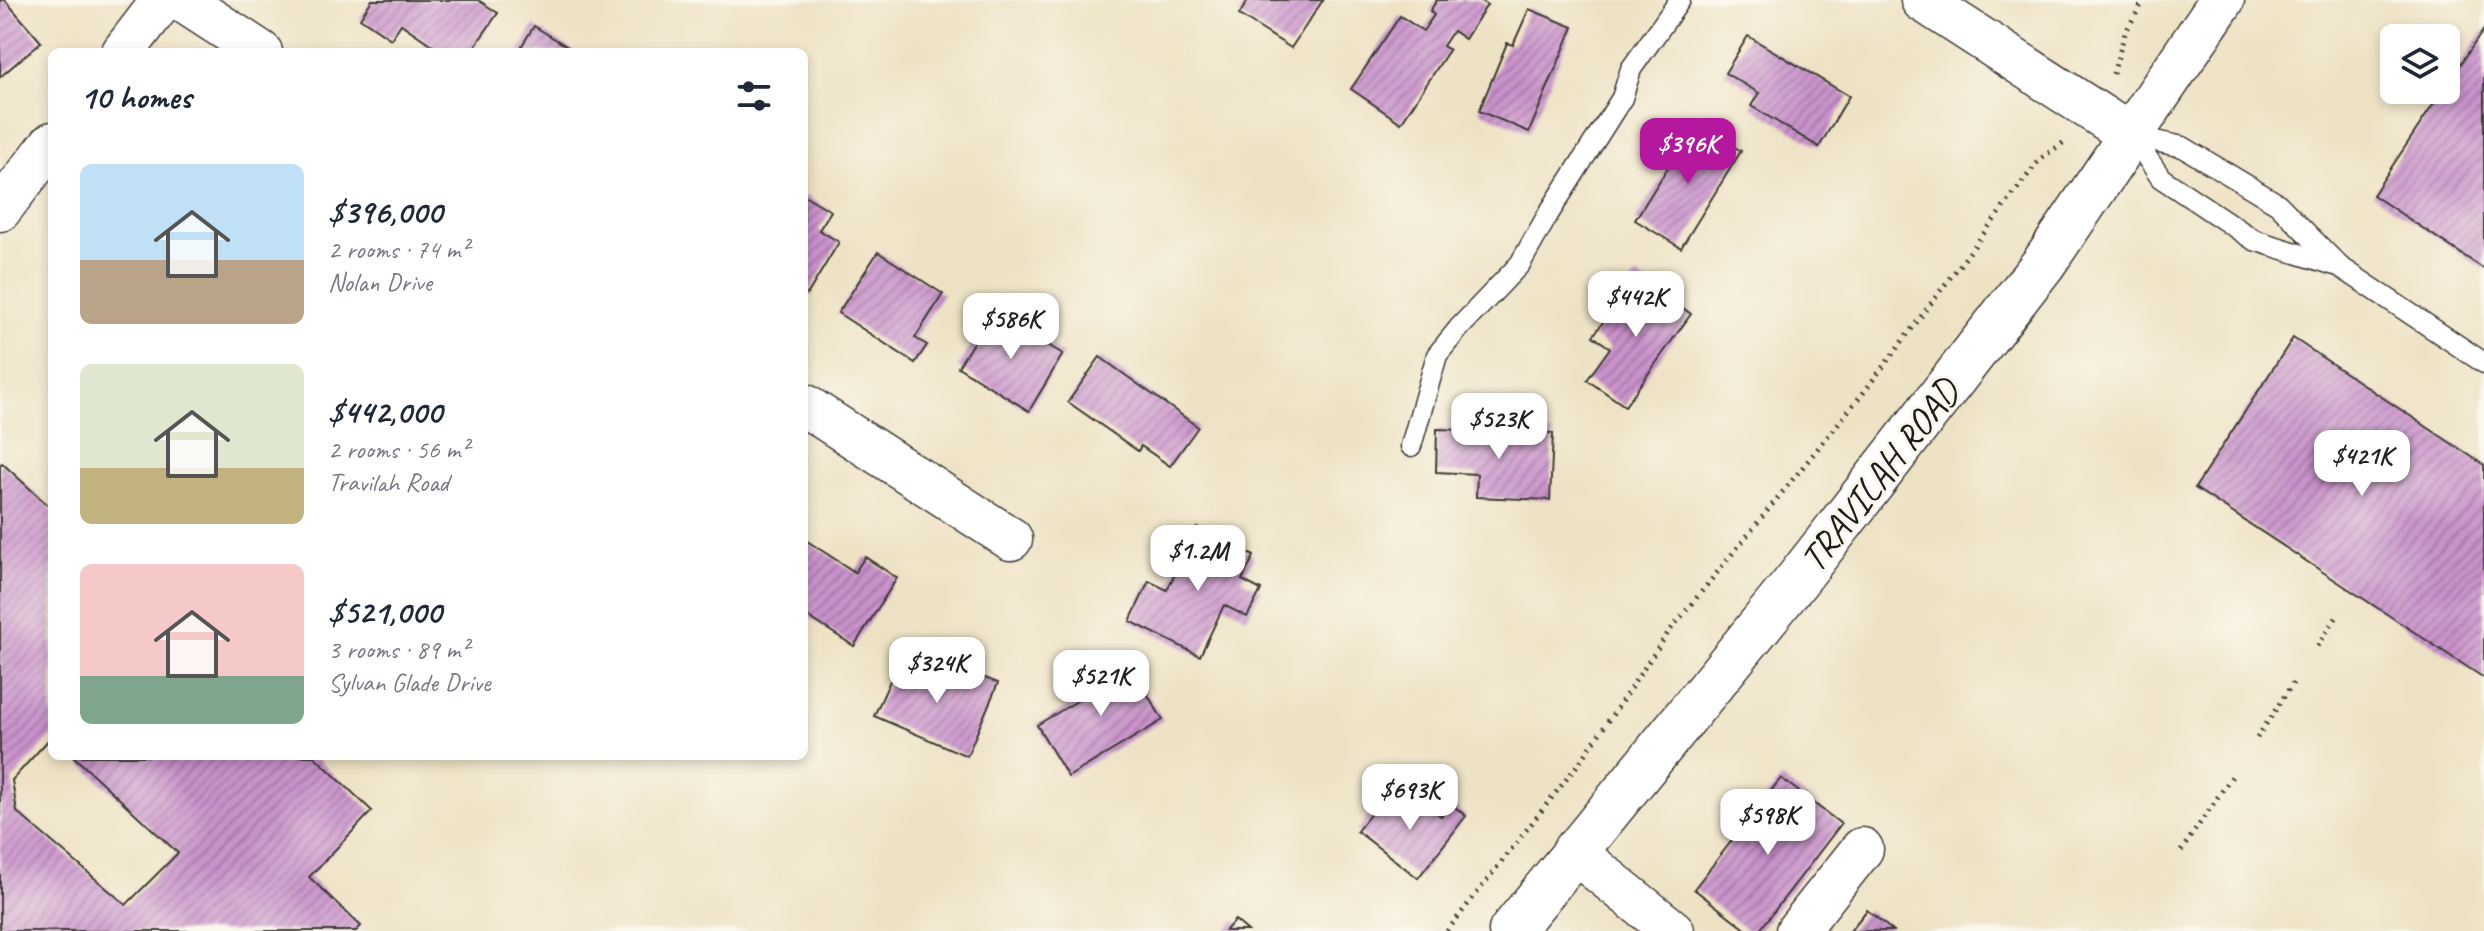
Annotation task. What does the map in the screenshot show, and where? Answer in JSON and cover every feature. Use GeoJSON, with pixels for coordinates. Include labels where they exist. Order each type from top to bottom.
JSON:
{"type":"FeatureCollection","features":[{"type":"Feature","properties":{"kind":"main road","name":"TRAVILAH ROAD"},"geometry":{"type":"LineString","coordinates":[[1511,931],[1816,556],[2044,263],[2222,0]]}},
{"type":"Feature","properties":{"kind":"street"},"geometry":{"type":"LineString","coordinates":[[126,48],[163,0]]}},
{"type":"Feature","properties":{"kind":"street"},"geometry":{"type":"LineString","coordinates":[[181,0],[255,48]]}},
{"type":"Feature","properties":{"kind":"street"},"geometry":{"type":"LineString","coordinates":[[1922,0],[2132,136]]}},
{"type":"Feature","properties":{"kind":"street"},"geometry":{"type":"LineString","coordinates":[[0,210],[48,148]]}},
{"type":"Feature","properties":{"kind":"street"},"geometry":{"type":"LineString","coordinates":[[808,408],[1011,539]]}},
{"type":"Feature","properties":{"kind":"street"},"geometry":{"type":"LineString","coordinates":[[1797,931],[1862,849]]}},
{"type":"Feature","properties":{"kind":"street"},"geometry":{"type":"LineString","coordinates":[[1573,851],[1673,931]]}},
{"type":"Feature","properties":{"kind":"lane"},"geometry":{"type":"LineString","coordinates":[[1411,446],[1437,355],[1520,264],[1622,98],[1631,69],[1680,0]]}},
{"type":"Feature","properties":{"kind":"lane"},"geometry":{"type":"LineString","coordinates":[[2132,136],[2161,178],[2254,240],[2339,266]]}},
{"type":"Feature","properties":{"kind":"lane"},"geometry":{"type":"LineString","coordinates":[[2132,136],[2183,147],[2278,204],[2339,266],[2484,363]]}},
{"type":"Feature","properties":{"kind":"path"},"geometry":{"type":"LineString","coordinates":[[2111,81],[2125,33],[2144,0]]}},
{"type":"Feature","properties":{"kind":"path"},"geometry":{"type":"LineString","coordinates":[[1447,931],[1583,758],[1668,633],[1867,388],[2040,159],[2077,132]]}},
{"type":"Feature","properties":{"kind":"path"},"geometry":{"type":"LineString","coordinates":[[2317,646],[2338,615]]}},
{"type":"Feature","properties":{"kind":"path"},"geometry":{"type":"LineString","coordinates":[[2257,738],[2293,683]]}},
{"type":"Feature","properties":{"kind":"path"},"geometry":{"type":"LineString","coordinates":[[2181,851],[2233,775]]}},
{"type":"Feature","properties":{"kind":"building"},"geometry":{"type":"Polygon","coordinates":[[[0,0],[5,0],[41,42],[0,77],[0,0]]]}},
{"type":"Feature","properties":{"kind":"building"},"geometry":{"type":"Polygon","coordinates":[[[372,0],[478,0],[498,13],[474,48],[436,48],[401,24],[391,39],[360,18],[372,0]]]}},
{"type":"Feature","properties":{"kind":"building"},"geometry":{"type":"Polygon","coordinates":[[[1248,0],[1323,0],[1291,48],[1239,15],[1248,0]]]}},
{"type":"Feature","properties":{"kind":"building"},"geometry":{"type":"Polygon","coordinates":[[[1437,0],[1479,0],[1487,5],[1465,39],[1453,31],[1443,46],[1449,50],[1401,123],[1351,89],[1400,16],[1423,31],[1434,15],[1430,11],[1437,0]]]}},
{"type":"Feature","properties":{"kind":"building"},"geometry":{"type":"Polygon","coordinates":[[[1529,9],[1573,27],[1529,132],[1479,111],[1507,43],[1513,45],[1529,9]]]}},
{"type":"Feature","properties":{"kind":"building"},"geometry":{"type":"Polygon","coordinates":[[[534,26],[570,48],[520,48],[534,26]]]}},
{"type":"Feature","properties":{"kind":"building"},"geometry":{"type":"Polygon","coordinates":[[[2484,29],[2484,269],[2373,195],[2434,104],[2460,104],[2460,65],[2484,29]]]}},
{"type":"Feature","properties":{"kind":"building"},"geometry":{"type":"Polygon","coordinates":[[[1748,36],[1849,96],[1819,147],[1751,106],[1759,93],[1725,73],[1748,36]]]}},
{"type":"Feature","properties":{"kind":"building"},"geometry":{"type":"Polygon","coordinates":[[[1696,123],[1741,151],[1681,248],[1635,220],[1696,123]]]}},
{"type":"Feature","properties":{"kind":"building"},"geometry":{"type":"Polygon","coordinates":[[[808,197],[831,211],[819,230],[839,242],[808,293],[808,197]]]}},
{"type":"Feature","properties":{"kind":"building"},"geometry":{"type":"Polygon","coordinates":[[[878,252],[943,294],[915,338],[927,345],[915,363],[838,313],[878,252]]]}},
{"type":"Feature","properties":{"kind":"building"},"geometry":{"type":"Polygon","coordinates":[[[1637,275],[1691,314],[1625,406],[1587,380],[1610,348],[1593,336],[1637,275]]]}},
{"type":"Feature","properties":{"kind":"building"},"geometry":{"type":"Polygon","coordinates":[[[992,312],[1063,354],[1029,411],[958,367],[992,312]]]}},
{"type":"Feature","properties":{"kind":"building"},"geometry":{"type":"Polygon","coordinates":[[[2293,338],[2484,465],[2484,678],[2195,488],[2293,338]]]}},
{"type":"Feature","properties":{"kind":"building"},"geometry":{"type":"Polygon","coordinates":[[[1100,357],[1198,427],[1170,466],[1141,446],[1138,451],[1068,402],[1100,357]]]}},
{"type":"Feature","properties":{"kind":"building"},"geometry":{"type":"Polygon","coordinates":[[[1437,429],[1553,433],[1550,500],[1476,497],[1477,474],[1436,472],[1437,429]]]}},
{"type":"Feature","properties":{"kind":"building"},"geometry":{"type":"Polygon","coordinates":[[[2,463],[48,505],[48,740],[12,780],[17,812],[126,905],[178,853],[77,760],[318,760],[372,811],[309,877],[361,926],[356,931],[0,931],[2,463]]]}},
{"type":"Feature","properties":{"kind":"building"},"geometry":{"type":"Polygon","coordinates":[[[1197,528],[1254,556],[1242,580],[1261,590],[1247,617],[1224,605],[1200,656],[1130,621],[1149,581],[1167,590],[1197,528]]]}},
{"type":"Feature","properties":{"kind":"building"},"geometry":{"type":"Polygon","coordinates":[[[808,542],[855,572],[865,557],[897,578],[854,646],[808,617],[808,542]]]}},
{"type":"Feature","properties":{"kind":"building"},"geometry":{"type":"Polygon","coordinates":[[[1123,655],[1163,720],[1068,777],[1037,725],[1097,689],[1089,675],[1123,655]]]}},
{"type":"Feature","properties":{"kind":"building"},"geometry":{"type":"Polygon","coordinates":[[[900,659],[954,682],[960,668],[998,683],[967,756],[874,716],[900,659]]]}},
{"type":"Feature","properties":{"kind":"building"},"geometry":{"type":"Polygon","coordinates":[[[1781,778],[1841,824],[1759,931],[1748,931],[1694,889],[1781,778]]]}},
{"type":"Feature","properties":{"kind":"building"},"geometry":{"type":"Polygon","coordinates":[[[1388,792],[1411,810],[1419,799],[1441,816],[1451,804],[1466,816],[1418,878],[1357,831],[1388,792]]]}},
{"type":"Feature","properties":{"kind":"building"},"geometry":{"type":"Polygon","coordinates":[[[1867,910],[1893,931],[1850,931],[1867,910]]]}},
{"type":"Feature","properties":{"kind":"building"},"geometry":{"type":"Polygon","coordinates":[[[1235,920],[1248,931],[1225,931],[1235,920]]]}}]}
